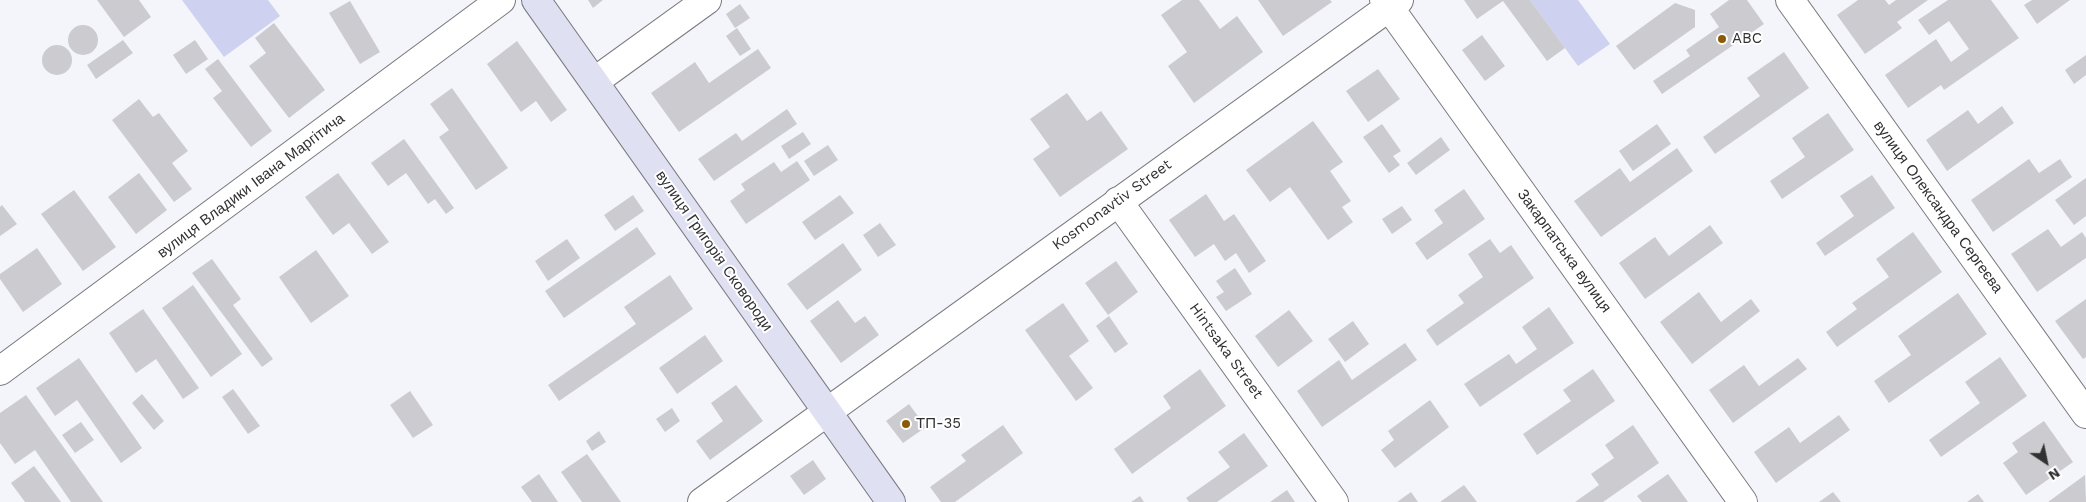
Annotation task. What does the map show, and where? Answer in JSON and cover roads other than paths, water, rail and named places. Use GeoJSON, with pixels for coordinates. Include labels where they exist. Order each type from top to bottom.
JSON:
{"type":"FeatureCollection","features":[{"type":"Feature","properties":{"kind":"main road","name":"вулиця Григорія Сковороди"},"geometry":{"type":"LineString","coordinates":[[536,0],[892,502]]}},
{"type":"Feature","properties":{"kind":"street","name":"вулиця Владики Івана Маргітича"},"geometry":{"type":"LineString","coordinates":[[0,371],[501,0]]}},
{"type":"Feature","properties":{"kind":"street"},"geometry":{"type":"LineString","coordinates":[[595,81],[707,0]]}},
{"type":"Feature","properties":{"kind":"street","name":"вулиця Олександра Сергеєва"},"geometry":{"type":"LineString","coordinates":[[1790,0],[2086,414]]}},
{"type":"Feature","properties":{"kind":"street","name":"Kosmonavtiv Street"},"geometry":{"type":"LineString","coordinates":[[702,502],[1390,2]]}},
{"type":"Feature","properties":{"kind":"street","name":"Закарпатська вулиця"},"geometry":{"type":"LineString","coordinates":[[1390,2],[1743,502]]}},
{"type":"Feature","properties":{"kind":"street","name":"Hintsaka Street"},"geometry":{"type":"LineString","coordinates":[[1118,201],[1334,502]]}},
{"type":"Feature","properties":{"kind":"place","name":"ABC"},"geometry":{"type":"Point","coordinates":[1722,39]}},
{"type":"Feature","properties":{"kind":"place","name":"ТП-35"},"geometry":{"type":"Point","coordinates":[906,424]}}]}
